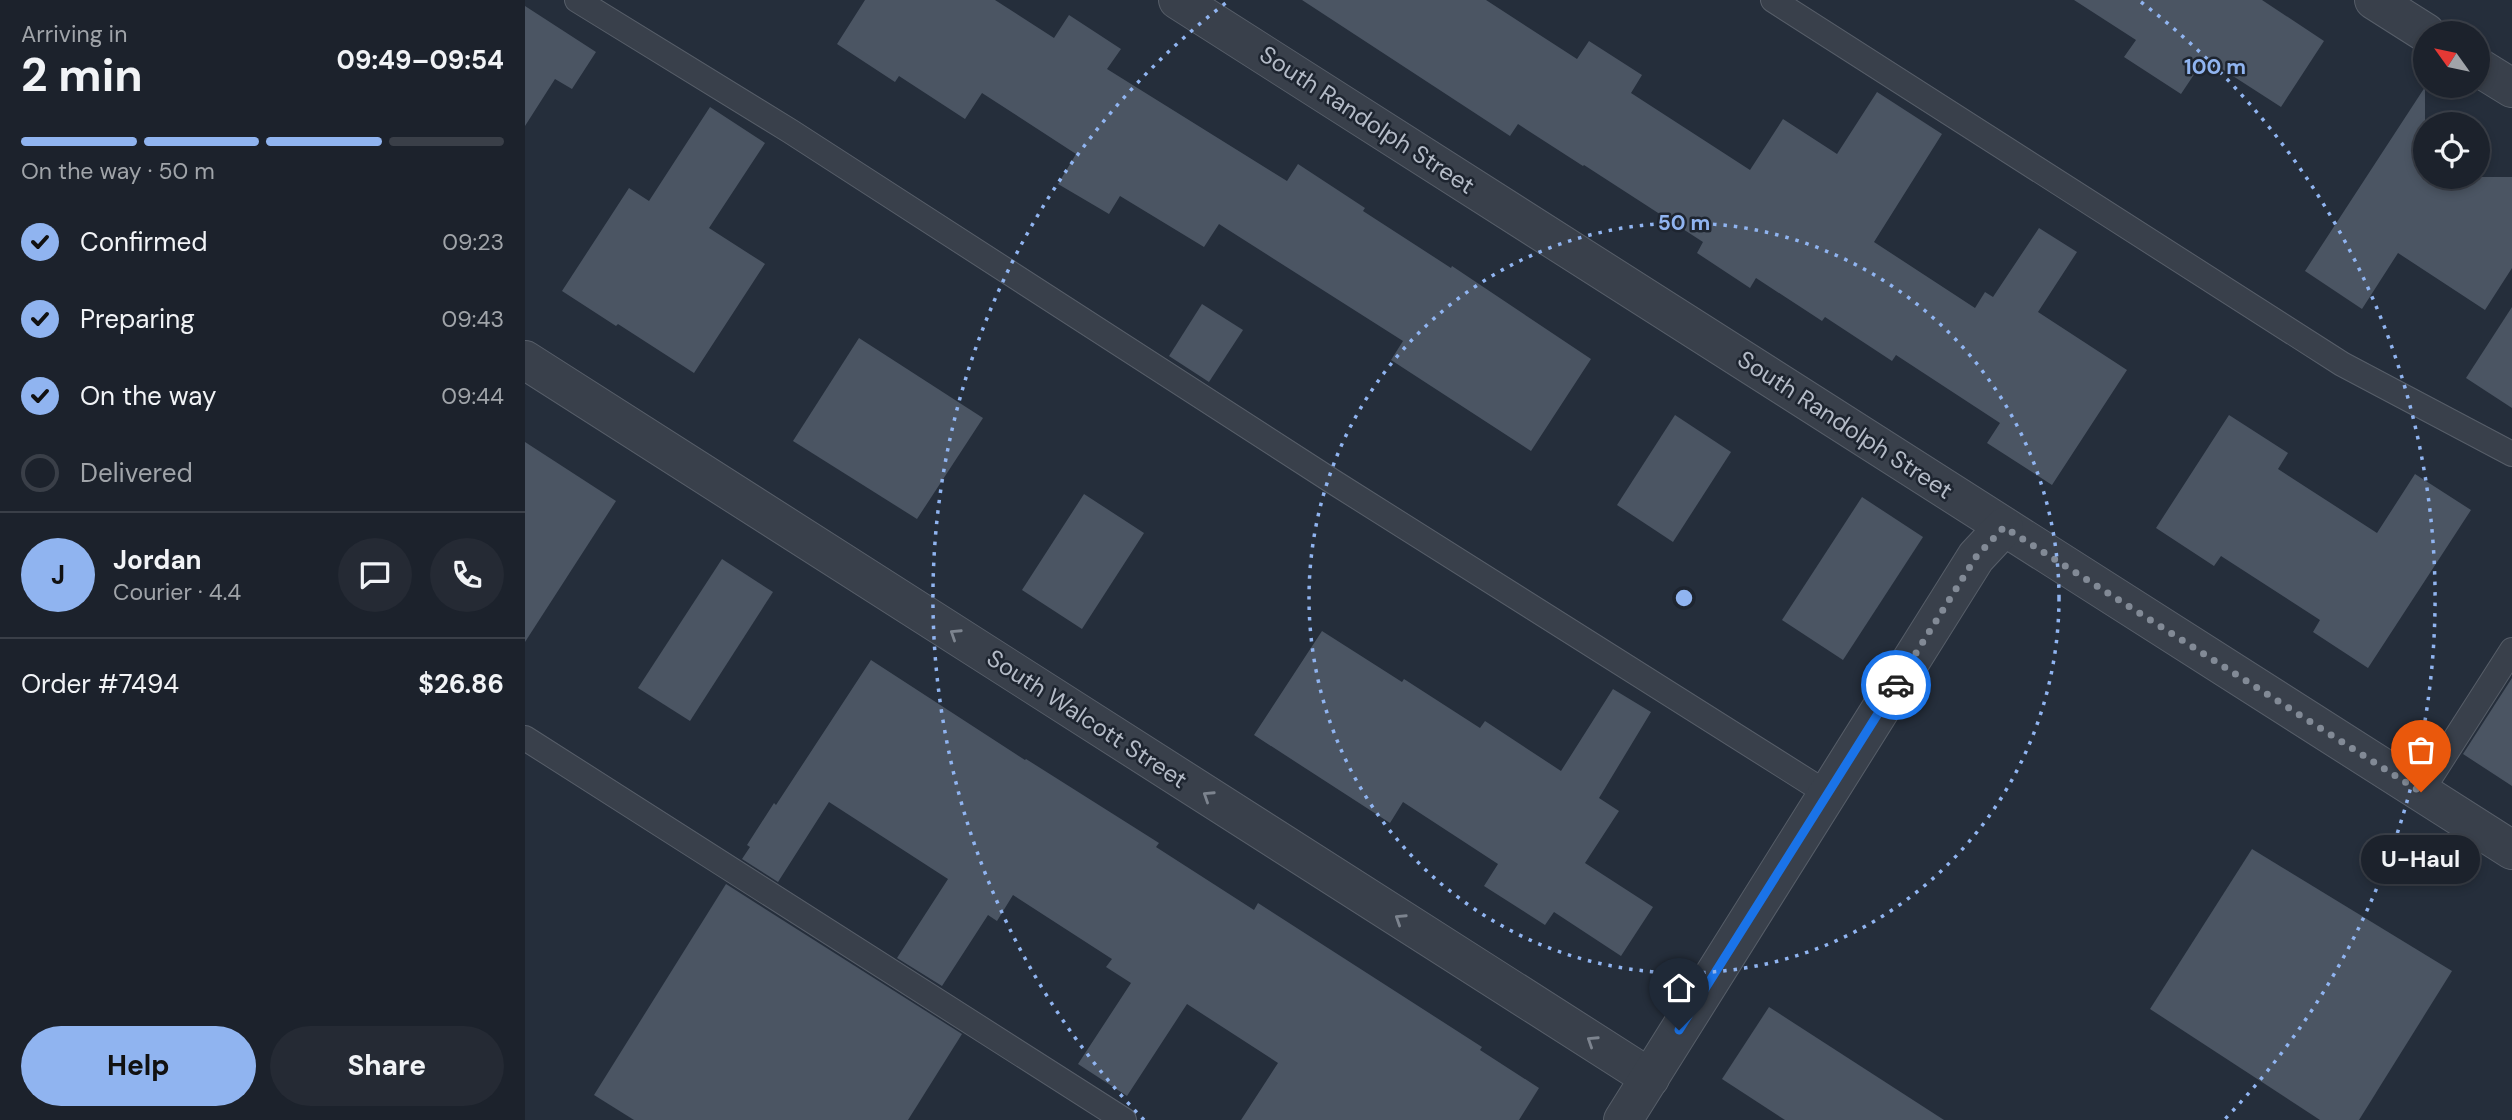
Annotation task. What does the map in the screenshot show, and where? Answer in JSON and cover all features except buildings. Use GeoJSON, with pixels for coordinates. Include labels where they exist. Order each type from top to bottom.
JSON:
{"type":"FeatureCollection","features":[{"type":"Feature","properties":{"kind":"street","name":"South Randolph Street"},"geometry":{"type":"LineString","coordinates":[[1178,0],[2512,850]]}},
{"type":"Feature","properties":{"kind":"street"},"geometry":{"type":"LineString","coordinates":[[2374,0],[2413,25]]}},
{"type":"Feature","properties":{"kind":"street"},"geometry":{"type":"LineString","coordinates":[[2490,74],[2512,88]]}},
{"type":"Feature","properties":{"kind":"street","name":"South Walcott Street"},"geometry":{"type":"LineString","coordinates":[[525,359],[1650,1078]]}},
{"type":"Feature","properties":{"kind":"street"},"geometry":{"type":"LineString","coordinates":[[1623,1120],[1976,557],[2004,527]]}},
{"type":"Feature","properties":{"kind":"lane"},"geometry":{"type":"LineString","coordinates":[[577,0],[790,131],[1332,481],[1828,794]]}},
{"type":"Feature","properties":{"kind":"lane"},"geometry":{"type":"LineString","coordinates":[[1773,0],[2342,365],[2512,454]]}},
{"type":"Feature","properties":{"kind":"lane"},"geometry":{"type":"LineString","coordinates":[[2421,792],[2512,650]]}},
{"type":"Feature","properties":{"kind":"lane"},"geometry":{"type":"LineString","coordinates":[[525,738],[1124,1120]]}},
{"type":"Feature","properties":{"kind":"way so far"},"geometry":{"type":"LineString","coordinates":[[1896,685],[1976,557],[2004,527],[2421,792]]}},
{"type":"Feature","properties":{"kind":"place","name":"U-Haul"},"geometry":{"type":"Point","coordinates":[2421,792]}},
{"type":"Feature","properties":{"kind":"route"},"geometry":{"type":"LineString","coordinates":[[1679,1030],[1896,685]]}}]}
